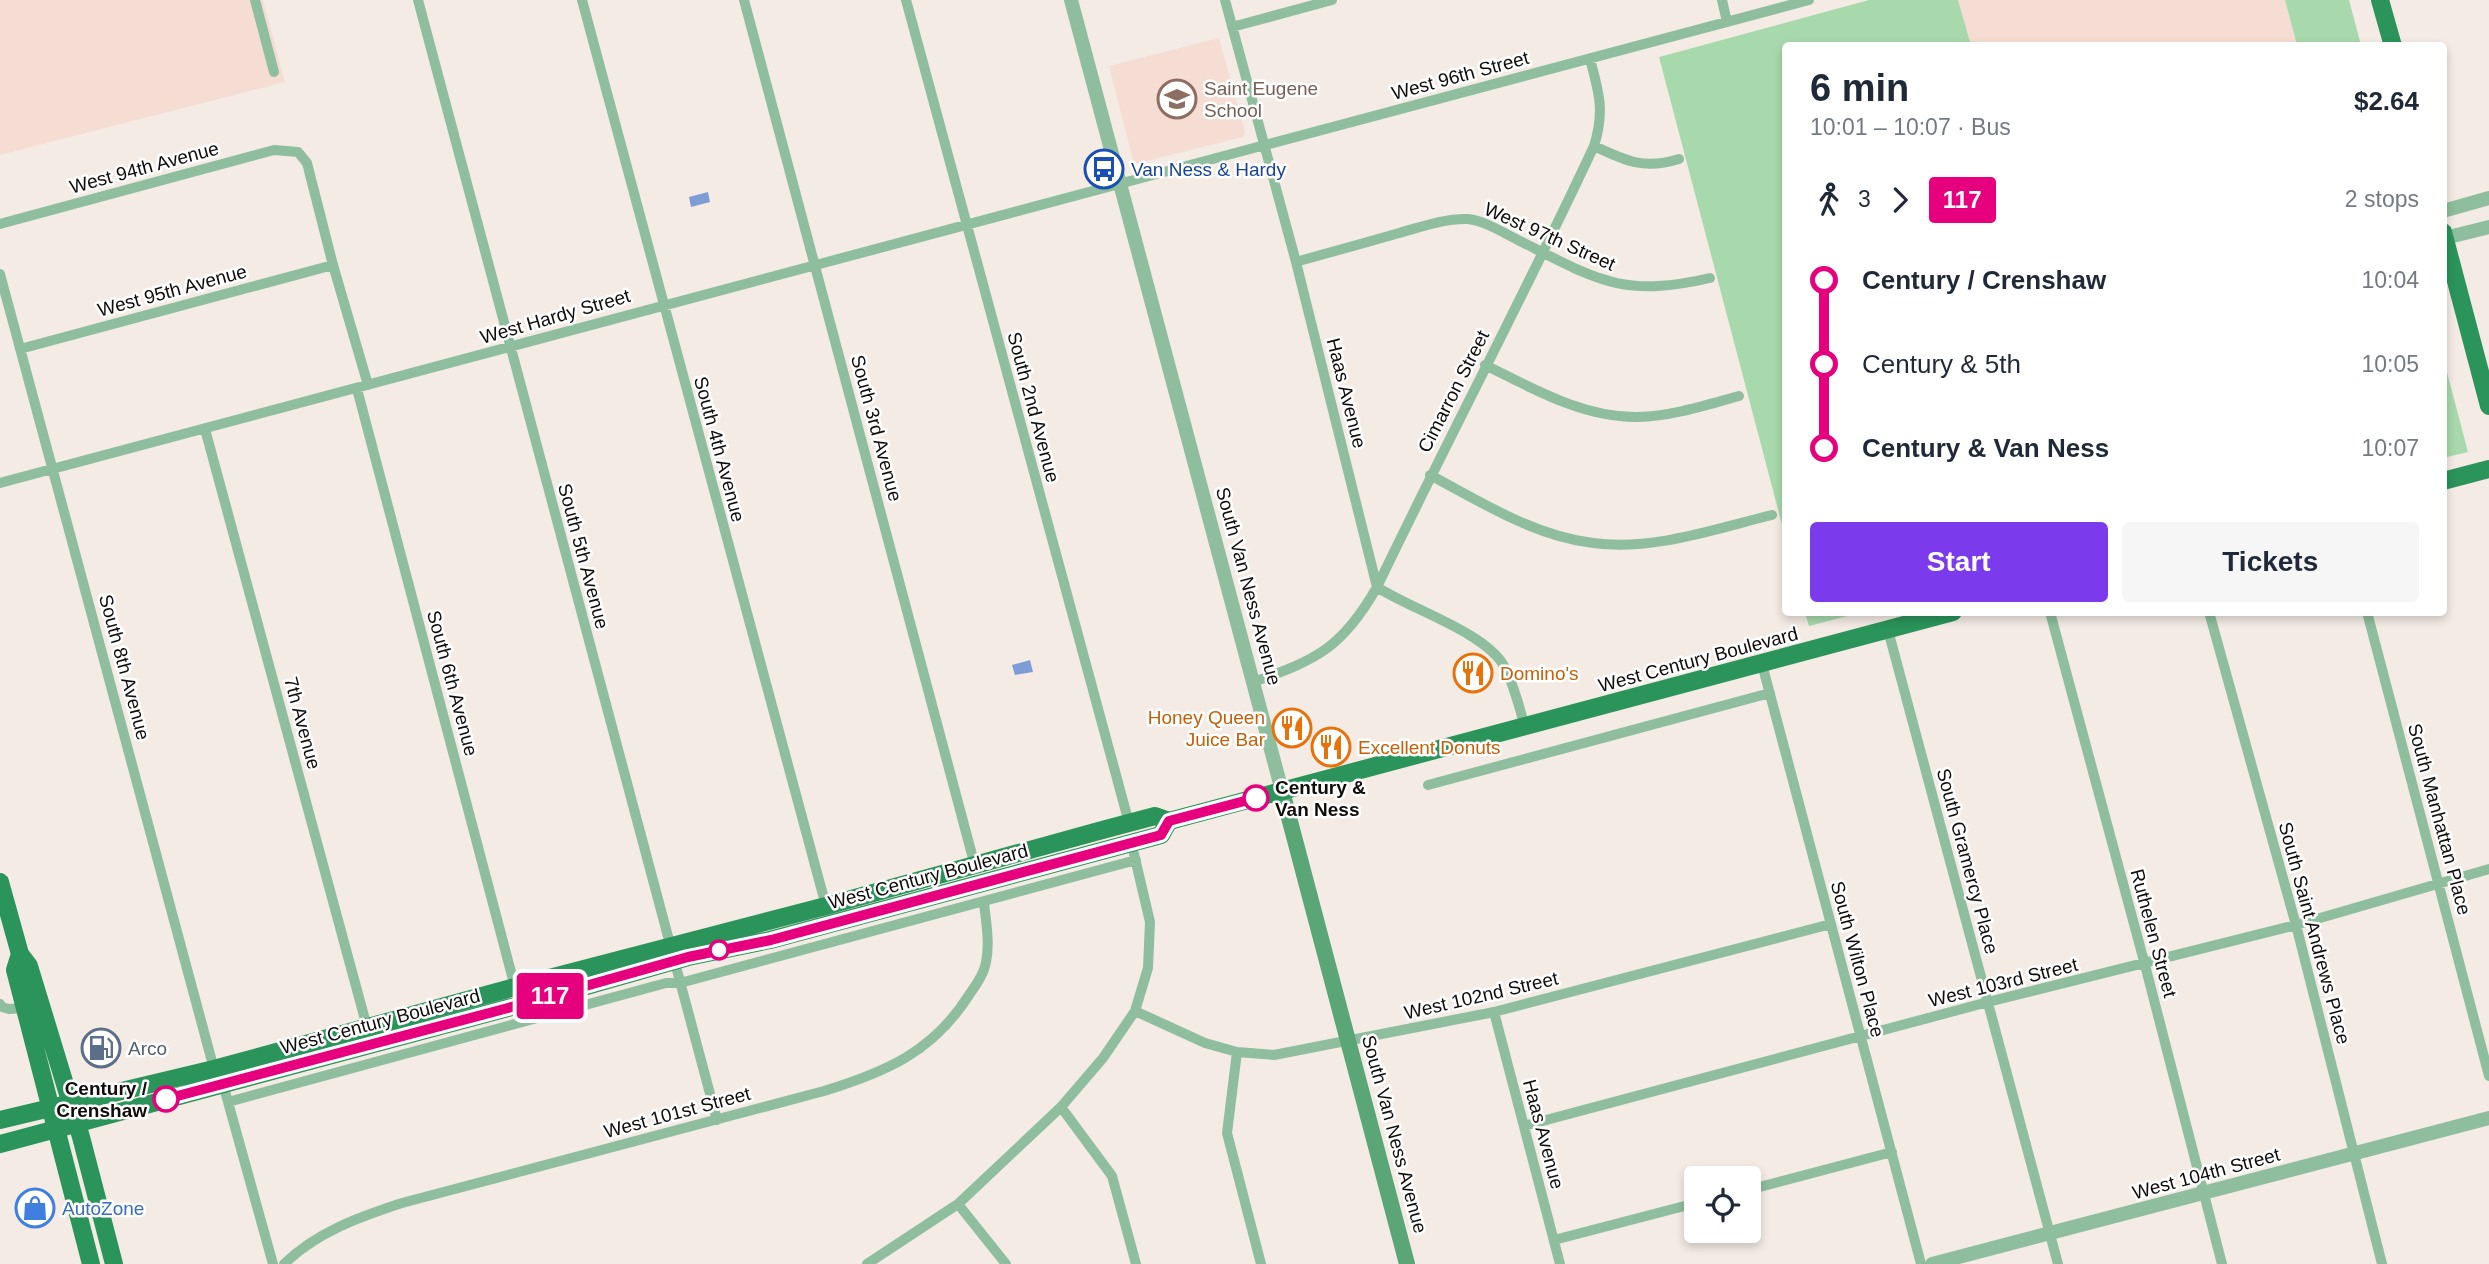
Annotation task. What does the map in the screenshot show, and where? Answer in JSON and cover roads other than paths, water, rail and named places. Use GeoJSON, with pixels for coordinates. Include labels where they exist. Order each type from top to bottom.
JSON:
{"type":"FeatureCollection","features":[{"type":"Feature","properties":{"kind":"main road"},"geometry":{"type":"LineString","coordinates":[[2381,0],[2392,42]]}},
{"type":"Feature","properties":{"kind":"main road"},"geometry":{"type":"LineString","coordinates":[[2447,246],[2489,406]]}},
{"type":"Feature","properties":{"kind":"main road"},"geometry":{"type":"LineString","coordinates":[[2447,480],[2489,469]]}},
{"type":"Feature","properties":{"kind":"main road","name":"West Century Boulevard"},"geometry":{"type":"LineString","coordinates":[[0,1144],[222,1085],[672,954],[826,906],[1129,823],[1156,816],[1169,821],[1939,616]]}},
{"type":"Feature","properties":{"kind":"main road","name":"South Van Ness Avenue"},"geometry":{"type":"LineString","coordinates":[[1282,791],[1407,1264]]}},
{"type":"Feature","properties":{"kind":"main road","name":"West Century Boulevard"},"geometry":{"type":"LineString","coordinates":[[0,1121],[70,1104],[222,1085],[367,1027],[515,987],[672,954],[771,940],[1134,852],[1161,835],[1169,821]]}},
{"type":"Feature","properties":{"kind":"main road"},"geometry":{"type":"LineString","coordinates":[[0,882],[20,954],[29,966],[114,1264]]}},
{"type":"Feature","properties":{"kind":"main road"},"geometry":{"type":"LineString","coordinates":[[20,954],[15,970],[91,1264]]}},
{"type":"Feature","properties":{"kind":"street"},"geometry":{"type":"LineString","coordinates":[[255,0],[274,72]]}},
{"type":"Feature","properties":{"kind":"street","name":"South 5th Avenue"},"geometry":{"type":"LineString","coordinates":[[418,0],[717,1120]]}},
{"type":"Feature","properties":{"kind":"street","name":"South 4th Avenue"},"geometry":{"type":"LineString","coordinates":[[582,0],[826,906]]}},
{"type":"Feature","properties":{"kind":"street","name":"South 3rd Avenue"},"geometry":{"type":"LineString","coordinates":[[744,0],[975,866]]}},
{"type":"Feature","properties":{"kind":"street","name":"South 2nd Avenue"},"geometry":{"type":"LineString","coordinates":[[906,0],[1129,823]]}},
{"type":"Feature","properties":{"kind":"street","name":"South Van Ness Avenue"},"geometry":{"type":"LineString","coordinates":[[1072,0],[1282,791]]}},
{"type":"Feature","properties":{"kind":"street","name":"Haas Avenue"},"geometry":{"type":"LineString","coordinates":[[1225,0],[1296,262],[1377,587]]}},
{"type":"Feature","properties":{"kind":"street"},"geometry":{"type":"LineString","coordinates":[[1232,27],[1332,0]]}},
{"type":"Feature","properties":{"kind":"street"},"geometry":{"type":"LineString","coordinates":[[1722,0],[1727,22]]}},
{"type":"Feature","properties":{"kind":"street","name":"West 96th Street"},"geometry":{"type":"LineString","coordinates":[[1121,183],[1809,0]]}},
{"type":"Feature","properties":{"kind":"street","name":"Cimarron Street"},"geometry":{"type":"LineString","coordinates":[[1253,682],[1307,662],[1330,648],[1362,613],[1377,587],[1485,365],[1544,253],[1594,146],[1600,127],[1601,109],[1590,59]]}},
{"type":"Feature","properties":{"kind":"street"},"geometry":{"type":"LineString","coordinates":[[1594,146],[1635,163],[1657,164],[1679,159]]}},
{"type":"Feature","properties":{"kind":"street","name":"West 94th Avenue"},"geometry":{"type":"LineString","coordinates":[[0,224],[274,150],[298,152],[307,163],[333,265]]}},
{"type":"Feature","properties":{"kind":"street","name":"West Hardy Street"},"geometry":{"type":"LineString","coordinates":[[0,483],[1121,183]]}},
{"type":"Feature","properties":{"kind":"street"},"geometry":{"type":"LineString","coordinates":[[2447,210],[2489,198]]}},
{"type":"Feature","properties":{"kind":"street","name":"West 97th Street"},"geometry":{"type":"LineString","coordinates":[[1296,262],[1451,220],[1470,219],[1583,273],[1608,282],[1632,287],[1660,288],[1710,278]]}},
{"type":"Feature","properties":{"kind":"street"},"geometry":{"type":"LineString","coordinates":[[2447,234],[2489,227]]}},
{"type":"Feature","properties":{"kind":"street"},"geometry":{"type":"LineString","coordinates":[[333,265],[368,385]]}},
{"type":"Feature","properties":{"kind":"street","name":"West 95th Avenue"},"geometry":{"type":"LineString","coordinates":[[20,349],[333,265]]}},
{"type":"Feature","properties":{"kind":"street","name":"South 8th Avenue"},"geometry":{"type":"LineString","coordinates":[[0,274],[273,1264]]}},
{"type":"Feature","properties":{"kind":"street"},"geometry":{"type":"LineString","coordinates":[[1485,365],[1548,396],[1580,408],[1636,417],[1690,410],[1739,396]]}},
{"type":"Feature","properties":{"kind":"street","name":"South 6th Avenue"},"geometry":{"type":"LineString","coordinates":[[357,389],[515,987]]}},
{"type":"Feature","properties":{"kind":"street","name":"7th Avenue"},"geometry":{"type":"LineString","coordinates":[[205,429],[367,1027]]}},
{"type":"Feature","properties":{"kind":"street"},"geometry":{"type":"LineString","coordinates":[[1430,475],[1532,527],[1593,543],[1653,542],[1772,515]]}},
{"type":"Feature","properties":{"kind":"street"},"geometry":{"type":"LineString","coordinates":[[1377,587],[1470,635],[1494,654],[1505,666],[1525,727]]}},
{"type":"Feature","properties":{"kind":"street","name":"Ruthelen Street"},"geometry":{"type":"LineString","coordinates":[[2051,616],[2222,1264]]}},
{"type":"Feature","properties":{"kind":"street","name":"South Saint Andrews Place"},"geometry":{"type":"LineString","coordinates":[[2210,616],[2296,925],[2382,1264]]}},
{"type":"Feature","properties":{"kind":"street","name":"South Manhattan Place"},"geometry":{"type":"LineString","coordinates":[[2368,616],[2489,1076]]}},
{"type":"Feature","properties":{"kind":"street","name":"South Gramercy Place"},"geometry":{"type":"LineString","coordinates":[[1888,630],[2058,1264]]}},
{"type":"Feature","properties":{"kind":"street","name":"South Wilton Place"},"geometry":{"type":"LineString","coordinates":[[1762,664],[1921,1264]]}},
{"type":"Feature","properties":{"kind":"street"},"geometry":{"type":"LineString","coordinates":[[1428,785],[1770,693]]}},
{"type":"Feature","properties":{"kind":"street"},"geometry":{"type":"LineString","coordinates":[[867,1264],[958,1204],[1061,1107],[1103,1058],[1135,1011],[1148,968],[1150,922],[1134,852]]}},
{"type":"Feature","properties":{"kind":"street","name":"West Century Boulevard"},"geometry":{"type":"LineString","coordinates":[[222,1085],[666,983],[680,983],[984,902],[1134,852]]}},
{"type":"Feature","properties":{"kind":"street","name":"West 103rd Street"},"geometry":{"type":"LineString","coordinates":[[1524,1126],[1988,1002],[2145,965],[2296,925],[2489,869]]}},
{"type":"Feature","properties":{"kind":"street","name":"West 101st Street"},"geometry":{"type":"LineString","coordinates":[[284,1264],[337,1226],[402,1203],[717,1120],[860,1080],[890,1068],[918,1050],[947,1025],[962,1007],[986,964],[988,947],[984,902]]}},
{"type":"Feature","properties":{"kind":"street","name":"West 102nd Street"},"geometry":{"type":"LineString","coordinates":[[1135,1011],[1205,1043],[1237,1052],[1275,1055],[1494,1012],[1831,924]]}},
{"type":"Feature","properties":{"kind":"street"},"geometry":{"type":"LineString","coordinates":[[0,1004],[9,1009],[24,1008]]}},
{"type":"Feature","properties":{"kind":"street","name":"Haas Avenue"},"geometry":{"type":"LineString","coordinates":[[1494,1012],[1560,1264]]}},
{"type":"Feature","properties":{"kind":"street"},"geometry":{"type":"LineString","coordinates":[[1237,1052],[1227,1133],[1261,1264]]}},
{"type":"Feature","properties":{"kind":"street"},"geometry":{"type":"LineString","coordinates":[[1061,1107],[1112,1176],[1136,1264]]}},
{"type":"Feature","properties":{"kind":"street","name":"West 104th Street"},"geometry":{"type":"LineString","coordinates":[[1932,1264],[2489,1118]]}},
{"type":"Feature","properties":{"kind":"street"},"geometry":{"type":"LineString","coordinates":[[1761,1187],[1892,1152]]}},
{"type":"Feature","properties":{"kind":"street"},"geometry":{"type":"LineString","coordinates":[[958,1204],[1006,1264]]}},
{"type":"Feature","properties":{"kind":"street"},"geometry":{"type":"LineString","coordinates":[[1554,1240],[1684,1206]]}},
{"type":"Feature","properties":{"kind":"water"},"geometry":{"type":"Polygon","coordinates":[[[708,192],[710,202],[691,207],[689,197],[708,192]]]}},
{"type":"Feature","properties":{"kind":"water"},"geometry":{"type":"Polygon","coordinates":[[[1030,660],[1033,672],[1015,675],[1012,665],[1030,660]]]}},
{"type":"Feature","properties":{"kind":"place","name":"Saint Eugene School"},"geometry":{"type":"Point","coordinates":[1177,99]}},
{"type":"Feature","properties":{"kind":"place","name":"Van Ness & Hardy"},"geometry":{"type":"Point","coordinates":[1104,169]}},
{"type":"Feature","properties":{"kind":"place","name":"Domino's"},"geometry":{"type":"Point","coordinates":[1473,673]}},
{"type":"Feature","properties":{"kind":"place","name":"Honey Queen Juice Bar"},"geometry":{"type":"Point","coordinates":[1292,728]}},
{"type":"Feature","properties":{"kind":"place","name":"Excellent Donuts"},"geometry":{"type":"Point","coordinates":[1331,747]}},
{"type":"Feature","properties":{"kind":"place","name":"Century & Van Ness"},"geometry":{"type":"Point","coordinates":[1256,798]}},
{"type":"Feature","properties":{"kind":"place","name":"Arco"},"geometry":{"type":"Point","coordinates":[101,1048]}},
{"type":"Feature","properties":{"kind":"place","name":"Century / Crenshaw"},"geometry":{"type":"Point","coordinates":[166,1099]}},
{"type":"Feature","properties":{"kind":"place","name":"AutoZone"},"geometry":{"type":"Point","coordinates":[35,1208]}}]}
